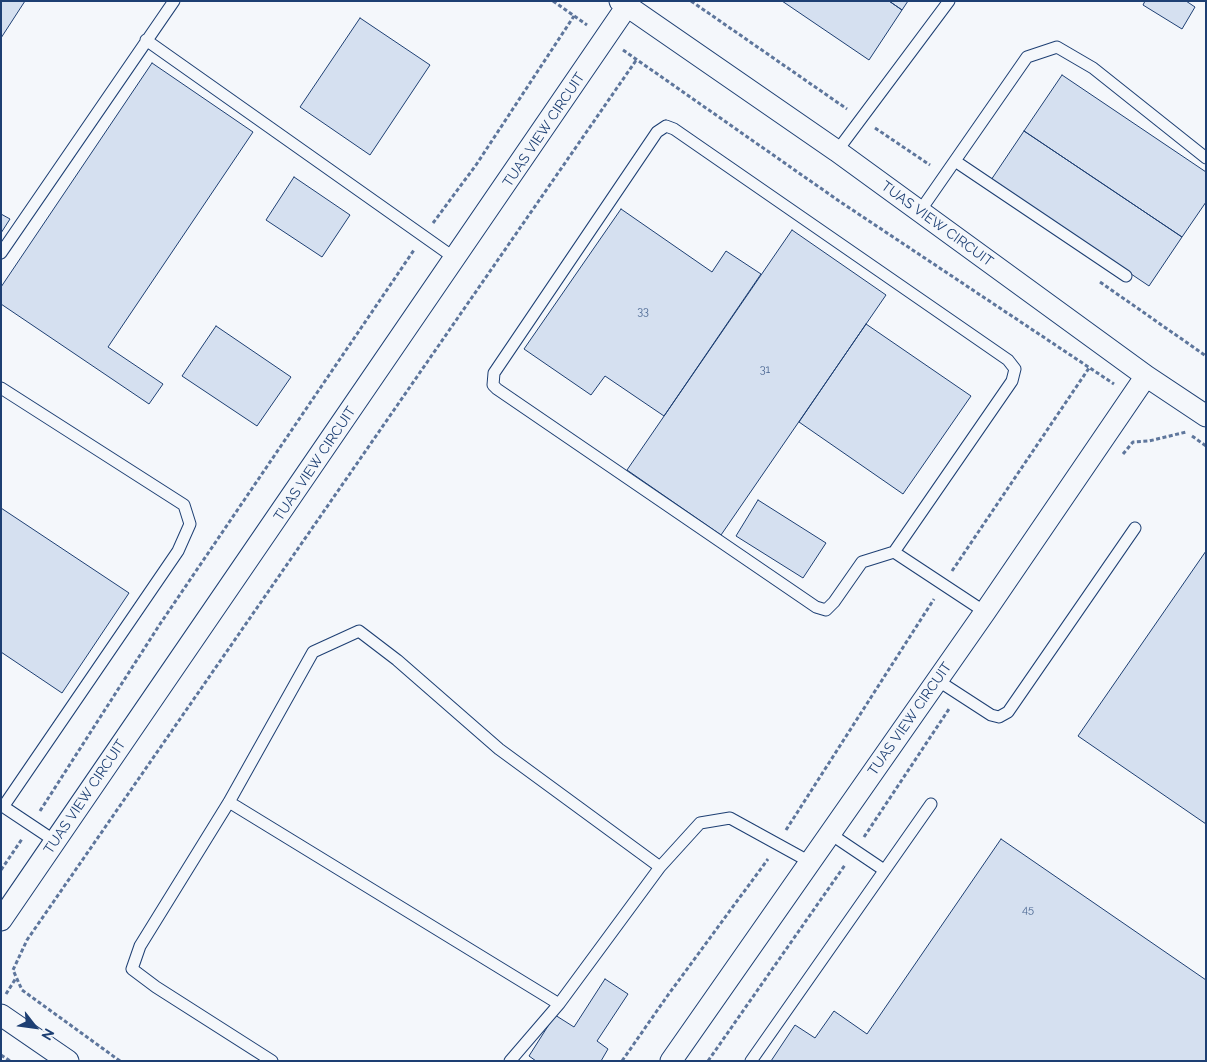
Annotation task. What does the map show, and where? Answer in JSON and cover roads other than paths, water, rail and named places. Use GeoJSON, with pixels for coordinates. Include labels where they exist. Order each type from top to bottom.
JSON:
{"type":"FeatureCollection","features":[{"type":"Feature","properties":{"kind":"street","name":"TUAS VIEW CIRCUIT"},"geometry":{"type":"LineString","coordinates":[[1,920],[607,38],[624,4],[837,151],[1146,376],[1206,416]]}},
{"type":"Feature","properties":{"kind":"street","name":"TUAS VIEW CIRCUIT"},"geometry":{"type":"LineString","coordinates":[[672,1061],[985,612],[1146,376]]}},
{"type":"Feature","properties":{"kind":"street"},"geometry":{"type":"LineString","coordinates":[[1,1015],[68,1061]]}},
{"type":"Feature","properties":{"kind":"lane"},"geometry":{"type":"LineString","coordinates":[[1,253],[174,1]]}},
{"type":"Feature","properties":{"kind":"lane"},"geometry":{"type":"LineString","coordinates":[[837,151],[949,1]]}},
{"type":"Feature","properties":{"kind":"lane"},"geometry":{"type":"LineString","coordinates":[[146,40],[456,259]]}},
{"type":"Feature","properties":{"kind":"lane"},"geometry":{"type":"LineString","coordinates":[[920,211],[1027,57],[1056,47],[1093,68],[1206,158]]}},
{"type":"Feature","properties":{"kind":"lane"},"geometry":{"type":"LineString","coordinates":[[666,126],[674,128],[1013,364],[1015,375],[1012,381],[894,552],[862,562],[830,608],[826,610],[816,607],[493,385],[494,373],[658,132],[666,126]]}},
{"type":"Feature","properties":{"kind":"lane"},"geometry":{"type":"LineString","coordinates":[[956,160],[1126,276]]}},
{"type":"Feature","properties":{"kind":"lane"},"geometry":{"type":"LineString","coordinates":[[1,388],[184,505],[190,524],[178,551],[2,806],[55,841]]}},
{"type":"Feature","properties":{"kind":"lane"},"geometry":{"type":"LineString","coordinates":[[937,680],[991,715],[999,717],[1008,712],[1135,528]]}},
{"type":"Feature","properties":{"kind":"lane"},"geometry":{"type":"LineString","coordinates":[[894,552],[985,612]]}},
{"type":"Feature","properties":{"kind":"lane"},"geometry":{"type":"LineString","coordinates":[[272,1061],[156,987],[132,968],[140,946],[229,802],[313,652],[359,631],[397,660],[499,749],[660,867]]}},
{"type":"Feature","properties":{"kind":"lane"},"geometry":{"type":"LineString","coordinates":[[229,802],[559,1004]]}},
{"type":"Feature","properties":{"kind":"lane"},"geometry":{"type":"LineString","coordinates":[[751,1061],[931,804]]}},
{"type":"Feature","properties":{"kind":"lane"},"geometry":{"type":"LineString","coordinates":[[510,1061],[559,1004],[660,867],[700,823],[730,818],[810,862]]}},
{"type":"Feature","properties":{"kind":"lane"},"geometry":{"type":"LineString","coordinates":[[829,834],[884,870]]}}]}
